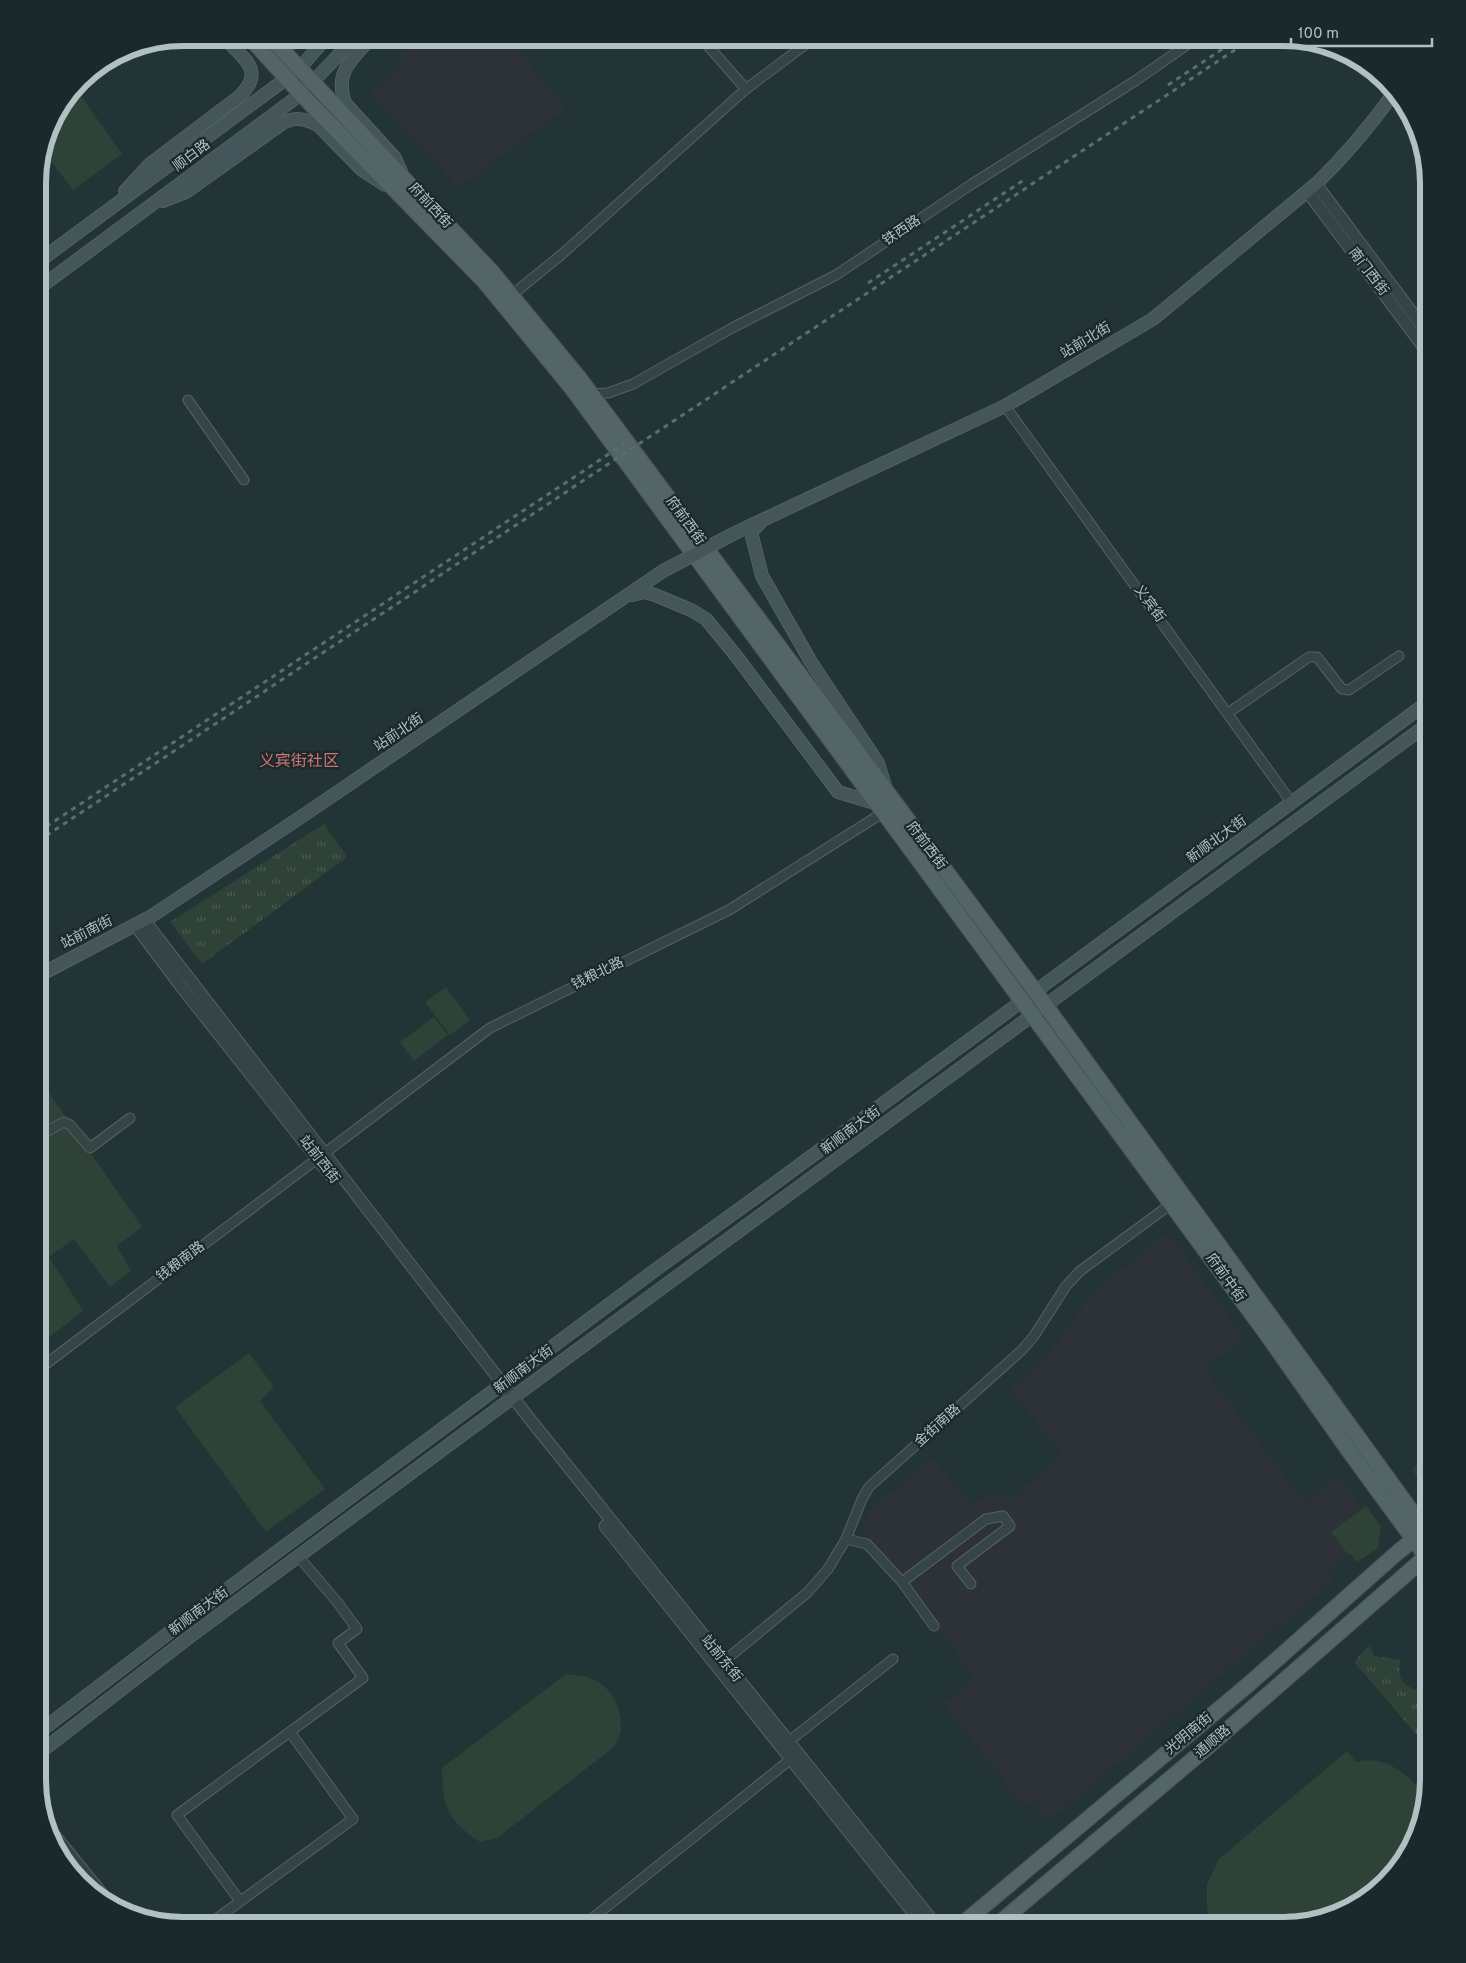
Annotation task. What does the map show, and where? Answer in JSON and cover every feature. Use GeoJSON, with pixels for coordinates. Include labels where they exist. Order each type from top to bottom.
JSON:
{"type":"FeatureCollection","features":[{"type":"Feature","properties":{"kind":"main road"},"geometry":{"type":"LineString","coordinates":[[110,209],[150,164],[247,89],[252,81],[251,68],[231,46]]}},
{"type":"Feature","properties":{"kind":"main road","name":"府前西街"},"geometry":{"type":"LineString","coordinates":[[257,46],[294,86],[399,184],[512,295],[591,394],[1022,1000]]}},
{"type":"Feature","properties":{"kind":"main road","name":"府前西街"},"geometry":{"type":"LineString","coordinates":[[279,46],[306,75],[543,351],[883,804],[1035,991]]}},
{"type":"Feature","properties":{"kind":"main road","name":"顺白路"},"geometry":{"type":"LineString","coordinates":[[47,255],[110,209],[294,86],[306,75],[322,46]]}},
{"type":"Feature","properties":{"kind":"main road","name":"顺白路"},"geometry":{"type":"LineString","coordinates":[[47,282],[153,204],[306,75],[344,46]]}},
{"type":"Feature","properties":{"kind":"main road"},"geometry":{"type":"LineString","coordinates":[[153,204],[186,192],[280,125],[293,119],[311,121],[319,126],[362,170],[399,184],[396,158],[345,103],[342,94],[343,71],[364,46]]}},
{"type":"Feature","properties":{"kind":"main road","name":"站前北街"},"geometry":{"type":"LineString","coordinates":[[143,921],[298,819],[663,571],[735,533],[1005,406],[1153,319],[1312,188],[1336,165],[1372,124],[1390,98]]}},
{"type":"Feature","properties":{"kind":"main road"},"geometry":{"type":"LineString","coordinates":[[621,600],[644,592],[691,610],[706,619],[737,657],[838,792],[883,804],[878,763],[811,662],[762,576],[751,532],[762,521]]}},
{"type":"Feature","properties":{"kind":"main road","name":"新顺北大街"},"geometry":{"type":"LineString","coordinates":[[1022,1000],[1420,708]]}},
{"type":"Feature","properties":{"kind":"main road"},"geometry":{"type":"LineString","coordinates":[[1032,1015],[1420,730]]}},
{"type":"Feature","properties":{"kind":"main road","name":"站前南街"},"geometry":{"type":"LineString","coordinates":[[47,972],[143,921]]}},
{"type":"Feature","properties":{"kind":"main road","name":"府前中街"},"geometry":{"type":"LineString","coordinates":[[1035,991],[1420,1527]]}},
{"type":"Feature","properties":{"kind":"main road","name":"府前中街"},"geometry":{"type":"LineString","coordinates":[[1022,1000],[1171,1204],[1420,1528]]}},
{"type":"Feature","properties":{"kind":"main road","name":"新顺南大街"},"geometry":{"type":"LineString","coordinates":[[46,1748],[181,1644],[299,1557],[506,1392],[1022,1000]]}},
{"type":"Feature","properties":{"kind":"main road","name":"新顺南大街"},"geometry":{"type":"LineString","coordinates":[[46,1727],[179,1624],[1032,1015]]}},
{"type":"Feature","properties":{"kind":"main road","name":"光明南街"},"geometry":{"type":"LineString","coordinates":[[972,1917],[1249,1684],[1420,1536]]}},
{"type":"Feature","properties":{"kind":"main road","name":"通顺路"},"geometry":{"type":"LineString","coordinates":[[1008,1917],[1217,1740],[1420,1564]]}},
{"type":"Feature","properties":{"kind":"street"},"geometry":{"type":"LineString","coordinates":[[708,46],[746,89]]}},
{"type":"Feature","properties":{"kind":"street"},"geometry":{"type":"LineString","coordinates":[[512,295],[561,254],[746,89],[803,47]]}},
{"type":"Feature","properties":{"kind":"street","name":"铁西路"},"geometry":{"type":"LineString","coordinates":[[591,394],[608,393],[633,384],[732,328],[836,275],[972,184],[1136,81],[1184,47]]}},
{"type":"Feature","properties":{"kind":"street","name":"南门西街"},"geometry":{"type":"LineString","coordinates":[[1312,188],[1420,324]]}},
{"type":"Feature","properties":{"kind":"street","name":"南门西街"},"geometry":{"type":"LineString","coordinates":[[1312,188],[1420,342]]}},
{"type":"Feature","properties":{"kind":"street"},"geometry":{"type":"LineString","coordinates":[[188,400],[244,480]]}},
{"type":"Feature","properties":{"kind":"street","name":"义宾街"},"geometry":{"type":"LineString","coordinates":[[1005,406],[1292,803]]}},
{"type":"Feature","properties":{"kind":"street"},"geometry":{"type":"LineString","coordinates":[[1228,713],[1309,657],[1317,657],[1342,689],[1349,690],[1399,656]]}},
{"type":"Feature","properties":{"kind":"street","name":"钱粮北路"},"geometry":{"type":"LineString","coordinates":[[321,1156],[490,1028],[729,910],[883,804]]}},
{"type":"Feature","properties":{"kind":"street","name":"站前西街"},"geometry":{"type":"LineString","coordinates":[[143,921],[183,989],[321,1156],[506,1392]]}},
{"type":"Feature","properties":{"kind":"street"},"geometry":{"type":"LineString","coordinates":[[46,1132],[64,1122],[90,1148],[130,1118]]}},
{"type":"Feature","properties":{"kind":"street","name":"钱粮南路"},"geometry":{"type":"LineString","coordinates":[[46,1364],[321,1156]]}},
{"type":"Feature","properties":{"kind":"street","name":"金街南路"},"geometry":{"type":"LineString","coordinates":[[723,1662],[807,1593],[828,1569],[846,1539],[862,1499],[869,1487],[1022,1350],[1034,1336],[1066,1286],[1080,1271],[1171,1204]]}},
{"type":"Feature","properties":{"kind":"street","name":"站前东街"},"geometry":{"type":"LineString","coordinates":[[506,1392],[788,1742],[794,1757],[928,1917]]}},
{"type":"Feature","properties":{"kind":"street","name":"站前东街"},"geometry":{"type":"LineString","coordinates":[[506,1392],[794,1757],[916,1917]]}},
{"type":"Feature","properties":{"kind":"street"},"geometry":{"type":"LineString","coordinates":[[902,1582],[986,1519],[1003,1516],[1010,1526],[957,1566],[971,1584]]}},
{"type":"Feature","properties":{"kind":"street"},"geometry":{"type":"LineString","coordinates":[[846,1539],[868,1544],[902,1582],[934,1626]]}},
{"type":"Feature","properties":{"kind":"street"},"geometry":{"type":"LineString","coordinates":[[240,1901],[176,1815],[364,1678],[338,1642],[357,1629],[338,1603],[299,1557]]}},
{"type":"Feature","properties":{"kind":"street"},"geometry":{"type":"LineString","coordinates":[[788,1742],[893,1659]]}},
{"type":"Feature","properties":{"kind":"street"},"geometry":{"type":"LineString","coordinates":[[220,1917],[353,1819],[290,1732]]}},
{"type":"Feature","properties":{"kind":"street"},"geometry":{"type":"LineString","coordinates":[[595,1917],[794,1757]]}},
{"type":"Feature","properties":{"kind":"street"},"geometry":{"type":"LineString","coordinates":[[61,1841],[97,1886]]}},
{"type":"Feature","properties":{"kind":"shaded area"},"geometry":{"type":"Polygon","coordinates":[[[410,46],[524,46],[519,51],[566,109],[458,188],[370,93],[403,60],[400,57],[410,46]]]}},
{"type":"Feature","properties":{"kind":"shaded area"},"geometry":{"type":"Polygon","coordinates":[[[1164,1234],[1172,1237],[1245,1338],[1204,1369],[1304,1501],[1340,1476],[1363,1508],[1331,1532],[1348,1555],[1328,1569],[1336,1580],[1049,1822],[1033,1802],[1025,1808],[943,1703],[974,1679],[906,1579],[863,1533],[868,1511],[933,1457],[970,1503],[988,1497],[1012,1497],[1063,1455],[1009,1388],[1051,1350],[1092,1294],[1164,1234]]]}},
{"type":"Feature","properties":{"kind":"green space"},"geometry":{"type":"Polygon","coordinates":[[[80,94],[122,154],[73,190],[49,158],[60,123],[80,94]]]}},
{"type":"Feature","properties":{"kind":"green space"},"geometry":{"type":"Polygon","coordinates":[[[324,824],[347,857],[202,964],[170,922],[324,824]]]}},
{"type":"Feature","properties":{"kind":"green space"},"geometry":{"type":"Polygon","coordinates":[[[446,987],[470,1020],[450,1035],[425,1002],[446,987]]]}},
{"type":"Feature","properties":{"kind":"green space"},"geometry":{"type":"Polygon","coordinates":[[[434,1017],[448,1035],[414,1061],[400,1042],[434,1017]]]}},
{"type":"Feature","properties":{"kind":"green space"},"geometry":{"type":"Polygon","coordinates":[[[46,1089],[142,1227],[117,1246],[131,1271],[110,1287],[74,1239],[49,1257],[83,1311],[46,1340],[46,1089]]]}},
{"type":"Feature","properties":{"kind":"green space"},"geometry":{"type":"Polygon","coordinates":[[[249,1353],[274,1387],[260,1401],[325,1489],[266,1532],[175,1407],[249,1353]]]}},
{"type":"Feature","properties":{"kind":"green space"},"geometry":{"type":"Polygon","coordinates":[[[1420,1464],[1420,1481],[1412,1469],[1420,1464]]]}},
{"type":"Feature","properties":{"kind":"green space"},"geometry":{"type":"Polygon","coordinates":[[[1366,1506],[1381,1526],[1378,1548],[1357,1562],[1350,1553],[1348,1555],[1331,1532],[1366,1506]]]}},
{"type":"Feature","properties":{"kind":"green space"},"geometry":{"type":"Polygon","coordinates":[[[1369,1646],[1375,1656],[1401,1660],[1399,1671],[1401,1678],[1414,1690],[1420,1689],[1420,1739],[1354,1662],[1369,1646]]]}},
{"type":"Feature","properties":{"kind":"green space"},"geometry":{"type":"Polygon","coordinates":[[[566,1674],[584,1676],[597,1681],[614,1698],[620,1713],[621,1729],[614,1747],[497,1838],[480,1842],[453,1819],[445,1802],[442,1768],[566,1674]]]}},
{"type":"Feature","properties":{"kind":"green space"},"geometry":{"type":"Polygon","coordinates":[[[1347,1751],[1356,1762],[1376,1761],[1394,1767],[1410,1779],[1419,1790],[1415,1815],[1406,1840],[1397,1856],[1373,1883],[1359,1894],[1327,1909],[1309,1914],[1282,1917],[1209,1917],[1207,1884],[1219,1859],[1347,1751]]]}},
{"type":"Feature","properties":{"kind":"railway"},"geometry":{"type":"LineString","coordinates":[[1168,85],[1225,47]]}},
{"type":"Feature","properties":{"kind":"railway"},"geometry":{"type":"LineString","coordinates":[[47,835],[1239,47]]}},
{"type":"Feature","properties":{"kind":"railway"},"geometry":{"type":"LineString","coordinates":[[868,283],[1024,180]]}},
{"type":"Feature","properties":{"kind":"railway"},"geometry":{"type":"LineString","coordinates":[[47,826],[624,444]]}},
{"type":"Feature","properties":{"kind":"district","name":"义宾街社区"},"geometry":{"type":"Point","coordinates":[299,762]}}]}
